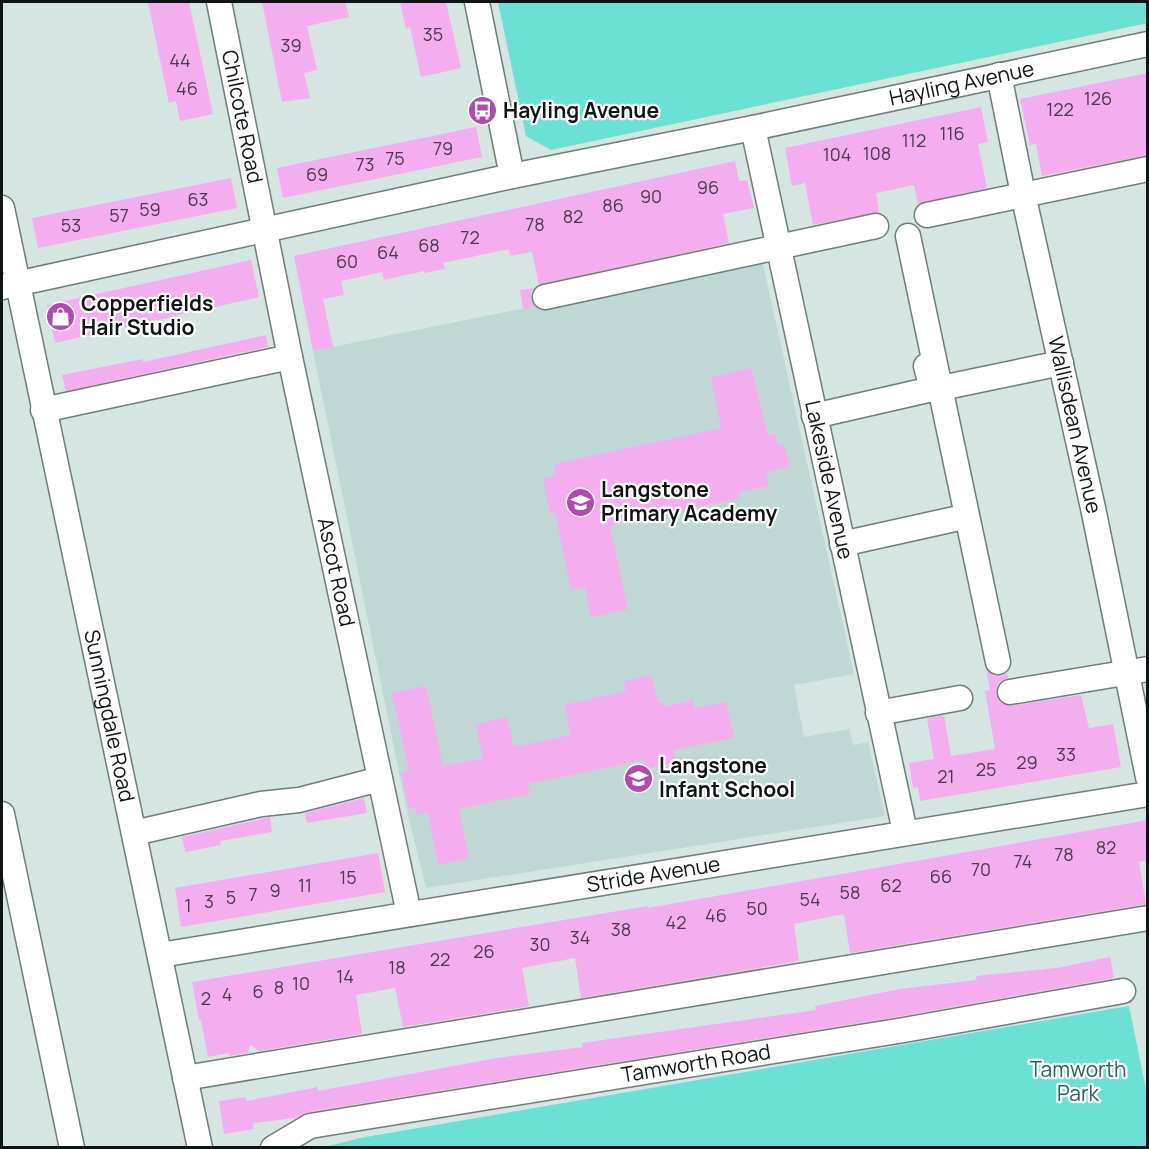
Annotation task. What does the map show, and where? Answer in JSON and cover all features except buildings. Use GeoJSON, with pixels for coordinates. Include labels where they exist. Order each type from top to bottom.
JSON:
{"type":"FeatureCollection","features":[{"type":"Feature","properties":{"kind":"street","name":"Chilcote Road"},"geometry":{"type":"LineString","coordinates":[[219,2],[265,231]]}},
{"type":"Feature","properties":{"kind":"street"},"geometry":{"type":"LineString","coordinates":[[477,2],[512,176]]}},
{"type":"Feature","properties":{"kind":"street","name":"Hayling Avenue"},"geometry":{"type":"LineString","coordinates":[[9,285],[512,176],[753,128],[1148,44]]}},
{"type":"Feature","properties":{"kind":"street","name":"Wallisdean Avenue"},"geometry":{"type":"LineString","coordinates":[[999,75],[1061,363],[1137,671],[1148,777]]}},
{"type":"Feature","properties":{"kind":"street","name":"Lakeside Avenue"},"geometry":{"type":"LineString","coordinates":[[753,128],[904,832]]}},
{"type":"Feature","properties":{"kind":"street"},"geometry":{"type":"LineString","coordinates":[[927,215],[1148,169]]}},
{"type":"Feature","properties":{"kind":"street","name":"Sunningdale Road"},"geometry":{"type":"LineString","coordinates":[[2,208],[9,285],[44,410],[200,1148]]}},
{"type":"Feature","properties":{"kind":"street"},"geometry":{"type":"LineString","coordinates":[[545,297],[876,226]]}},
{"type":"Feature","properties":{"kind":"street","name":"Ascot Road"},"geometry":{"type":"LineString","coordinates":[[265,231],[409,914]]}},
{"type":"Feature","properties":{"kind":"street"},"geometry":{"type":"LineString","coordinates":[[908,236],[941,388],[993,662],[951,480]]}},
{"type":"Feature","properties":{"kind":"street"},"geometry":{"type":"LineString","coordinates":[[814,416],[932,389],[906,273]]}},
{"type":"Feature","properties":{"kind":"street"},"geometry":{"type":"LineString","coordinates":[[44,410],[290,357]]}},
{"type":"Feature","properties":{"kind":"street"},"geometry":{"type":"LineString","coordinates":[[941,388],[1061,363]]}},
{"type":"Feature","properties":{"kind":"street"},"geometry":{"type":"LineString","coordinates":[[842,544],[959,518]]}},
{"type":"Feature","properties":{"kind":"street"},"geometry":{"type":"LineString","coordinates":[[1010,692],[1137,671]]}},
{"type":"Feature","properties":{"kind":"street"},"geometry":{"type":"LineString","coordinates":[[879,713],[960,698]]}},
{"type":"Feature","properties":{"kind":"street"},"geometry":{"type":"LineString","coordinates":[[134,833],[261,804],[299,800],[380,779]]}},
{"type":"Feature","properties":{"kind":"street","name":"Stride Avenue"},"geometry":{"type":"LineString","coordinates":[[160,955],[1148,794]]}},
{"type":"Feature","properties":{"kind":"street"},"geometry":{"type":"LineString","coordinates":[[2,814],[72,1148]]}},
{"type":"Feature","properties":{"kind":"street"},"geometry":{"type":"LineString","coordinates":[[185,1078],[1148,918]]}},
{"type":"Feature","properties":{"kind":"street","name":"Tamworth Road"},"geometry":{"type":"LineString","coordinates":[[273,1148],[310,1126],[881,1034],[1123,991]]}},
{"type":"Feature","properties":{"kind":"shaded area","name":"Langstone Primary Academy"},"geometry":{"type":"Polygon","coordinates":[[[762,260],[854,674],[794,685],[804,737],[849,729],[853,745],[868,742],[885,816],[426,888],[407,811],[313,351],[762,260]]]}},
{"type":"Feature","properties":{"kind":"green space"},"geometry":{"type":"Polygon","coordinates":[[[498,2],[1147,2],[1148,23],[551,150],[526,136],[498,2]]]}},
{"type":"Feature","properties":{"kind":"green space","name":"Tamworth Park"},"geometry":{"type":"Polygon","coordinates":[[[1129,1006],[1147,1094],[1147,1147],[325,1147],[360,1138],[1129,1006]]]}},
{"type":"Feature","properties":{"kind":"place","name":"Hayling Avenue"},"geometry":{"type":"Point","coordinates":[482,111]}},
{"type":"Feature","properties":{"kind":"place","name":"Copperfields Hair Studio"},"geometry":{"type":"Point","coordinates":[60,316]}},
{"type":"Feature","properties":{"kind":"place","name":"Langstone Primary Academy"},"geometry":{"type":"Point","coordinates":[580,502]}},
{"type":"Feature","properties":{"kind":"place","name":"Langstone Infant School"},"geometry":{"type":"Point","coordinates":[638,778]}}]}
